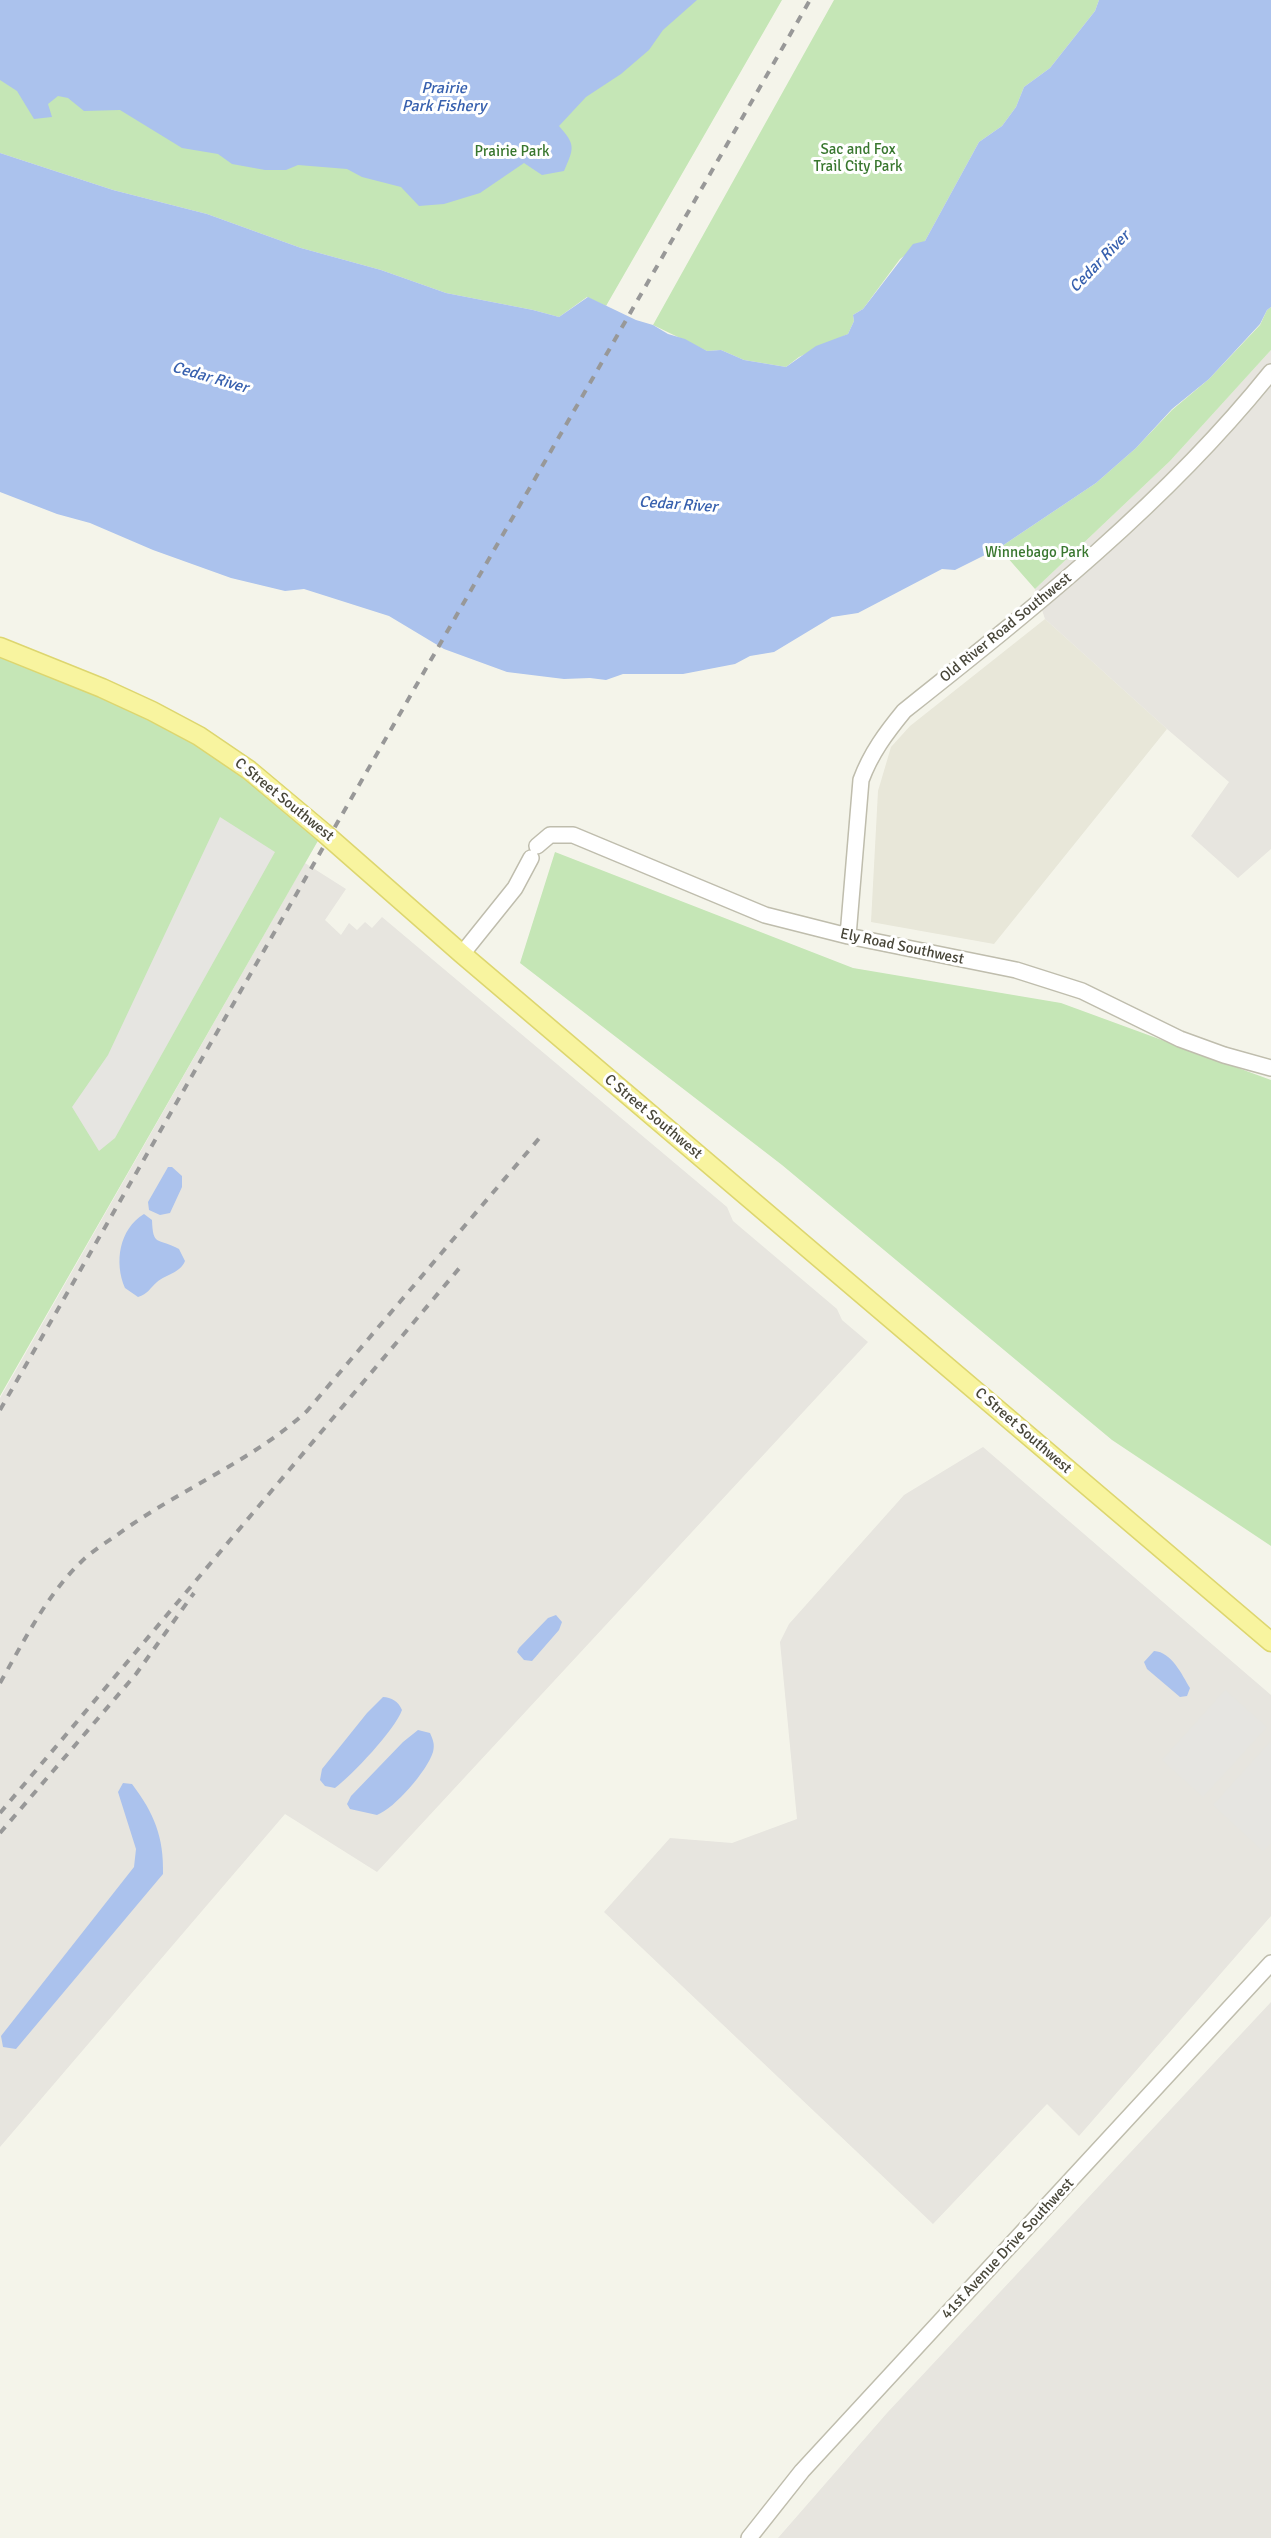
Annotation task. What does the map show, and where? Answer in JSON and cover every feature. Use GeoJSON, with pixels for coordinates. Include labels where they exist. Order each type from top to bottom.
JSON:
{"type":"FeatureCollection","features":[{"type":"Feature","properties":{"kind":"main road","name":"C Street Southwest"},"geometry":{"type":"LineString","coordinates":[[0,647],[102,688],[184,728],[217,747],[249,770],[1271,1642]]}},
{"type":"Feature","properties":{"kind":"street","name":"Old River Road Southwest"},"geometry":{"type":"LineString","coordinates":[[848,936],[861,780],[883,736],[904,711],[1089,560],[1160,495],[1232,420],[1271,372]]}},
{"type":"Feature","properties":{"kind":"street","name":"Ely Road Southwest"},"geometry":{"type":"LineString","coordinates":[[462,954],[519,882],[534,852],[550,835],[573,835],[765,915],[848,936],[1027,974],[1082,991],[1180,1039],[1224,1055],[1271,1068]]}},
{"type":"Feature","properties":{"kind":"street","name":"41st Avenue Drive Southwest"},"geometry":{"type":"LineString","coordinates":[[749,2538],[808,2465],[1271,1963]]}},
{"type":"Feature","properties":{"kind":"shaded area"},"geometry":{"type":"Polygon","coordinates":[[[1271,350],[1271,849],[1238,878],[1191,836],[1229,782],[1045,619],[1035,589],[1170,461],[1271,350]]]}},
{"type":"Feature","properties":{"kind":"shaded area"},"geometry":{"type":"Polygon","coordinates":[[[1045,619],[1167,729],[994,944],[871,922],[878,791],[891,747],[910,726],[1045,619]]]}},
{"type":"Feature","properties":{"kind":"shaded area"},"geometry":{"type":"Polygon","coordinates":[[[220,817],[275,852],[115,1138],[99,1151],[72,1107],[108,1055],[220,817]]]}},
{"type":"Feature","properties":{"kind":"shaded area"},"geometry":{"type":"Polygon","coordinates":[[[305,863],[346,889],[325,920],[341,935],[349,923],[357,930],[365,922],[372,928],[382,917],[727,1207],[733,1221],[837,1309],[842,1320],[868,1342],[377,1872],[285,1814],[0,2147],[0,1398],[305,863]]]}},
{"type":"Feature","properties":{"kind":"shaded area"},"geometry":{"type":"Polygon","coordinates":[[[983,1447],[1271,1695],[1271,1916],[1079,2136],[1047,2104],[933,2224],[604,1912],[670,1838],[732,1843],[797,1819],[780,1642],[789,1624],[904,1495],[983,1447]]]}},
{"type":"Feature","properties":{"kind":"shaded area"},"geometry":{"type":"Polygon","coordinates":[[[1225,1690],[1267,1727],[1203,1797],[1162,1760],[1225,1690]]]}},
{"type":"Feature","properties":{"kind":"shaded area"},"geometry":{"type":"Polygon","coordinates":[[[1271,1741],[1271,1843],[1263,1851],[1213,1805],[1271,1741]]]}},
{"type":"Feature","properties":{"kind":"shaded area"},"geometry":{"type":"Polygon","coordinates":[[[1271,2002],[1271,2538],[778,2538],[887,2413],[1271,2002]]]}},
{"type":"Feature","properties":{"kind":"green space","name":"Prairie Park"},"geometry":{"type":"Polygon","coordinates":[[[0,0],[782,0],[606,306],[587,297],[559,317],[446,293],[381,270],[301,248],[207,214],[113,190],[0,153],[0,0]]]}},
{"type":"Feature","properties":{"kind":"green space","name":"Sac and Fox Trail City Park"},"geometry":{"type":"Polygon","coordinates":[[[834,0],[1099,0],[1095,11],[1050,68],[1024,87],[1016,107],[1002,126],[979,142],[925,241],[900,259],[863,309],[853,315],[854,321],[848,334],[799,357],[786,367],[744,360],[721,350],[707,351],[653,325],[834,0]]]}},
{"type":"Feature","properties":{"kind":"green space","name":"Winnebago Park"},"geometry":{"type":"Polygon","coordinates":[[[1271,307],[1271,350],[1170,461],[1035,589],[999,548],[1096,483],[1136,448],[1172,410],[1209,379],[1260,325],[1267,310],[1271,307]]]}},
{"type":"Feature","properties":{"kind":"green space"},"geometry":{"type":"Polygon","coordinates":[[[0,647],[152,711],[323,832],[0,1396],[0,647]]]}},
{"type":"Feature","properties":{"kind":"green space"},"geometry":{"type":"Polygon","coordinates":[[[555,852],[853,968],[1061,1003],[1271,1080],[1271,1546],[1112,1440],[782,1165],[520,963],[555,852]]]}},
{"type":"Feature","properties":{"kind":"water","name":"Prairie Park Fishery"},"geometry":{"type":"Polygon","coordinates":[[[0,0],[697,0],[663,30],[649,50],[621,74],[586,97],[559,126],[572,147],[564,171],[542,175],[524,163],[480,193],[444,204],[419,206],[401,187],[362,177],[347,169],[298,165],[286,170],[265,170],[232,164],[218,154],[182,148],[120,110],[84,111],[68,98],[58,96],[48,104],[52,117],[34,119],[17,91],[0,80],[0,0]]]}},
{"type":"Feature","properties":{"kind":"water","name":"Cedar River"},"geometry":{"type":"Polygon","coordinates":[[[1099,0],[1271,0],[1271,307],[1260,324],[1209,379],[1172,409],[1136,448],[1096,483],[999,548],[955,570],[942,569],[858,613],[832,617],[774,652],[750,656],[735,664],[683,674],[623,674],[606,680],[564,679],[507,672],[444,649],[389,616],[304,589],[285,591],[231,578],[153,550],[90,523],[57,514],[0,492],[0,153],[113,190],[207,214],[301,248],[381,270],[446,293],[559,317],[588,297],[636,320],[653,325],[668,334],[685,339],[707,351],[721,350],[744,360],[786,367],[816,346],[848,334],[854,321],[853,315],[863,309],[913,244],[925,241],[979,142],[1002,126],[1016,107],[1024,87],[1050,68],[1095,11],[1099,0]]]}},
{"type":"Feature","properties":{"kind":"water"},"geometry":{"type":"Polygon","coordinates":[[[168,1167],[172,1167],[182,1176],[182,1187],[170,1213],[160,1215],[149,1210],[148,1202],[168,1167]]]}},
{"type":"Feature","properties":{"kind":"water"},"geometry":{"type":"Polygon","coordinates":[[[144,1214],[152,1220],[155,1238],[179,1249],[185,1261],[177,1271],[161,1279],[147,1293],[138,1297],[125,1288],[120,1258],[124,1237],[129,1228],[144,1214]]]}},
{"type":"Feature","properties":{"kind":"water"},"geometry":{"type":"Polygon","coordinates":[[[556,1615],[562,1622],[559,1630],[532,1661],[524,1660],[517,1652],[519,1648],[548,1618],[556,1615]]]}},
{"type":"Feature","properties":{"kind":"water"},"geometry":{"type":"Polygon","coordinates":[[[1154,1651],[1166,1655],[1176,1665],[1190,1688],[1187,1696],[1180,1697],[1147,1669],[1144,1662],[1154,1651]]]}},
{"type":"Feature","properties":{"kind":"water"},"geometry":{"type":"Polygon","coordinates":[[[383,1697],[394,1700],[401,1707],[398,1719],[372,1752],[342,1782],[335,1788],[325,1786],[320,1780],[322,1769],[367,1713],[383,1697]]]}},
{"type":"Feature","properties":{"kind":"water"},"geometry":{"type":"Polygon","coordinates":[[[418,1730],[430,1733],[434,1749],[430,1760],[410,1788],[377,1815],[350,1809],[347,1804],[351,1796],[403,1742],[418,1730]]]}},
{"type":"Feature","properties":{"kind":"water"},"geometry":{"type":"Polygon","coordinates":[[[123,1783],[132,1784],[152,1815],[162,1848],[163,1874],[16,2049],[3,2047],[1,2036],[134,1867],[136,1849],[118,1792],[123,1783]]]}},
{"type":"Feature","properties":{"kind":"railway"},"geometry":{"type":"LineString","coordinates":[[0,1410],[810,0]]}},
{"type":"Feature","properties":{"kind":"railway"},"geometry":{"type":"LineString","coordinates":[[0,1683],[46,1604],[68,1575],[98,1548],[140,1519],[262,1446],[307,1411],[542,1135]]}},
{"type":"Feature","properties":{"kind":"railway"},"geometry":{"type":"LineString","coordinates":[[0,1813],[462,1265]]}},
{"type":"Feature","properties":{"kind":"railway"},"geometry":{"type":"LineString","coordinates":[[0,1833],[136,1674],[194,1593]]}}]}
